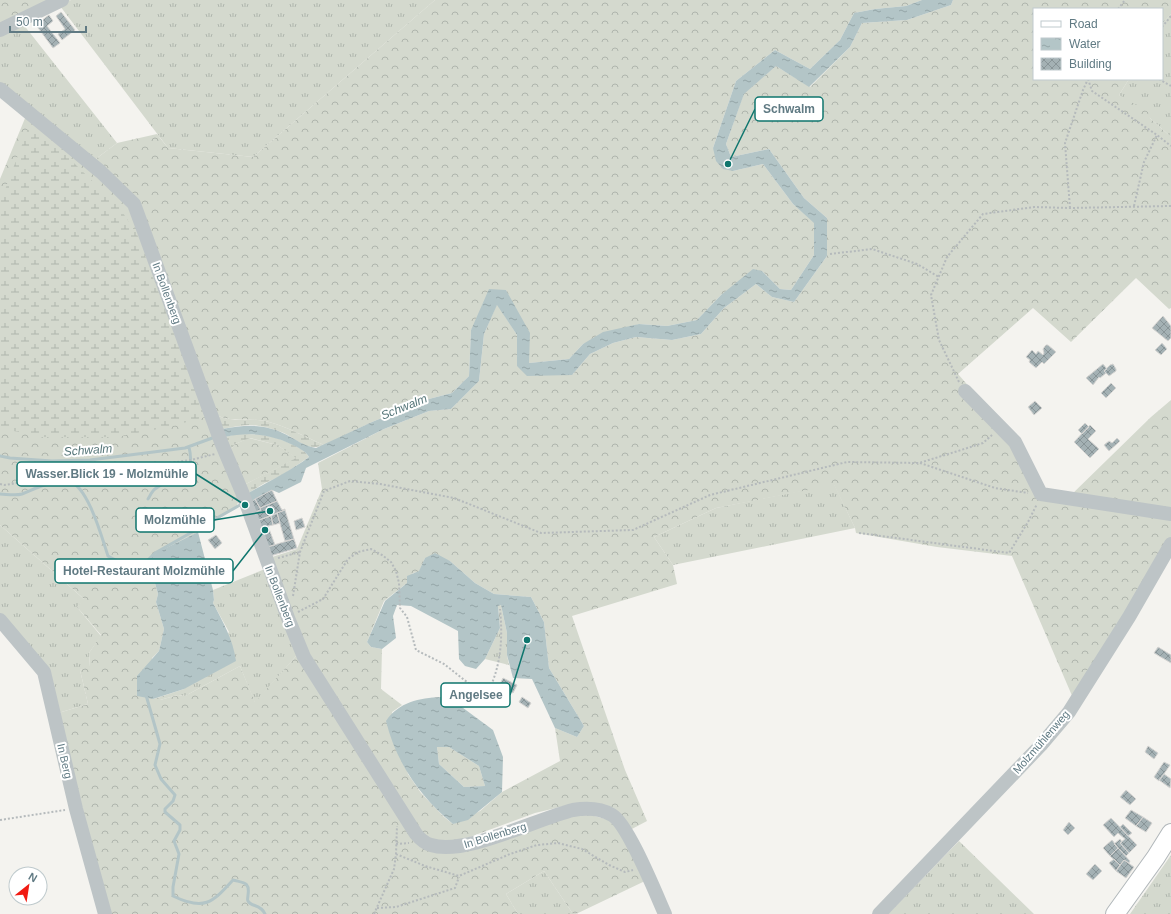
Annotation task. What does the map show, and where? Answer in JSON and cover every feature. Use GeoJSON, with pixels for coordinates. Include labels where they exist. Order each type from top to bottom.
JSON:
{"type":"FeatureCollection","features":[{"type":"Feature","properties":{"kind":"main road"},"geometry":{"type":"LineString","coordinates":[[1115,914],[1156,857],[1171,833]]}},
{"type":"Feature","properties":{"kind":"street"},"geometry":{"type":"LineString","coordinates":[[0,30],[62,0]]}},
{"type":"Feature","properties":{"kind":"street","name":"In Bollenberg"},"geometry":{"type":"LineString","coordinates":[[0,89],[101,172],[134,204],[286,613],[304,657],[401,813],[416,834],[422,841],[429,845],[446,847],[480,841],[573,810],[585,809],[603,811],[612,815],[621,824],[644,867],[665,914]]}},
{"type":"Feature","properties":{"kind":"street"},"geometry":{"type":"LineString","coordinates":[[965,391],[1015,442],[1041,494],[1171,514]]}},
{"type":"Feature","properties":{"kind":"street","name":"Molzmühlenweg"},"geometry":{"type":"LineString","coordinates":[[879,914],[1041,745],[1069,712],[1129,617],[1171,544]]}},
{"type":"Feature","properties":{"kind":"street","name":"In Berg"},"geometry":{"type":"LineString","coordinates":[[0,620],[44,672],[76,809],[105,914]]}},
{"type":"Feature","properties":{"kind":"path"},"geometry":{"type":"LineString","coordinates":[[1119,8],[1125,0]]}},
{"type":"Feature","properties":{"kind":"path"},"geometry":{"type":"LineString","coordinates":[[1163,26],[1171,16]]}},
{"type":"Feature","properties":{"kind":"path"},"geometry":{"type":"LineString","coordinates":[[1088,80],[1092,91],[1171,146]]}},
{"type":"Feature","properties":{"kind":"path"},"geometry":{"type":"LineString","coordinates":[[1070,208],[1065,144],[1088,80]]}},
{"type":"Feature","properties":{"kind":"path"},"geometry":{"type":"LineString","coordinates":[[1161,80],[1171,86]]}},
{"type":"Feature","properties":{"kind":"path"},"geometry":{"type":"LineString","coordinates":[[1134,206],[1144,162],[1157,135]]}},
{"type":"Feature","properties":{"kind":"path"},"geometry":{"type":"LineString","coordinates":[[965,391],[961,387],[939,340],[931,295],[947,257],[983,214],[1034,207],[1070,208],[1171,206]]}},
{"type":"Feature","properties":{"kind":"path"},"geometry":{"type":"LineString","coordinates":[[830,254],[872,249],[917,264],[939,277]]}},
{"type":"Feature","properties":{"kind":"path"},"geometry":{"type":"LineString","coordinates":[[286,613],[292,598],[300,552],[324,491],[350,481],[380,484],[454,498],[541,532],[633,530],[710,495],[848,462],[919,463],[983,443],[1000,428]]}},
{"type":"Feature","properties":{"kind":"path"},"geometry":{"type":"LineString","coordinates":[[0,484],[4,485],[46,474],[79,468],[100,466],[133,468],[191,460],[222,441]]}},
{"type":"Feature","properties":{"kind":"path"},"geometry":{"type":"LineString","coordinates":[[859,532],[1009,553],[1028,522],[1041,494],[995,488],[919,463]]}},
{"type":"Feature","properties":{"kind":"path"},"geometry":{"type":"LineString","coordinates":[[286,613],[323,599],[348,559],[358,552],[370,549],[382,555],[391,562],[396,571],[399,583],[400,608],[407,617],[416,650],[444,664],[481,693]]}},
{"type":"Feature","properties":{"kind":"path"},"geometry":{"type":"LineString","coordinates":[[267,561],[300,552]]}},
{"type":"Feature","properties":{"kind":"path"},"geometry":{"type":"LineString","coordinates":[[486,696],[500,660],[502,637],[500,609]]}},
{"type":"Feature","properties":{"kind":"path"},"geometry":{"type":"LineString","coordinates":[[0,820],[76,809]]}},
{"type":"Feature","properties":{"kind":"path"},"geometry":{"type":"LineString","coordinates":[[374,914],[394,869],[397,818],[401,813]]}},
{"type":"Feature","properties":{"kind":"path"},"geometry":{"type":"LineString","coordinates":[[396,854],[425,866],[459,876],[510,854],[537,845],[558,843],[582,849],[609,865],[625,872],[644,867]]}},
{"type":"Feature","properties":{"kind":"path"},"geometry":{"type":"LineString","coordinates":[[377,908],[396,907],[455,888],[459,876]]}},
{"type":"Feature","properties":{"kind":"green space"},"geometry":{"type":"Polygon","coordinates":[[[0,0],[71,0],[0,35],[0,0]]]}},
{"type":"Feature","properties":{"kind":"green space"},"geometry":{"type":"Polygon","coordinates":[[[71,0],[435,0],[253,157],[168,148],[60,6],[71,0]]]}},
{"type":"Feature","properties":{"kind":"green space"},"geometry":{"type":"Polygon","coordinates":[[[435,0],[922,0],[906,6],[854,13],[840,40],[810,69],[775,50],[736,81],[713,148],[733,171],[763,164],[793,204],[815,223],[814,255],[791,290],[780,289],[762,271],[721,295],[697,320],[667,326],[639,324],[583,344],[569,359],[529,363],[506,290],[471,330],[469,376],[452,393],[425,400],[372,422],[324,445],[290,429],[269,422],[228,419],[217,415],[149,233],[93,161],[117,143],[157,134],[168,148],[253,157],[435,0]]]}},
{"type":"Feature","properties":{"kind":"green space"},"geometry":{"type":"Polygon","coordinates":[[[953,0],[1171,0],[1171,14],[1163,23],[1163,8],[1033,8],[1033,80],[1128,80],[1119,95],[1148,112],[1150,118],[1171,137],[1171,308],[1169,309],[1136,278],[1071,342],[1033,308],[958,374],[1014,438],[1037,484],[1068,498],[1151,417],[1171,400],[1171,540],[1073,698],[1012,556],[937,547],[856,533],[834,485],[716,508],[654,537],[673,565],[677,584],[572,616],[625,770],[647,821],[630,830],[577,803],[535,813],[467,838],[446,843],[430,840],[418,831],[307,656],[269,558],[297,549],[322,489],[318,463],[384,429],[429,411],[451,409],[479,381],[484,334],[497,304],[517,335],[517,366],[572,375],[590,354],[613,343],[636,337],[672,340],[701,334],[724,308],[756,284],[772,297],[794,302],[827,256],[827,218],[804,198],[769,149],[731,157],[726,144],[744,93],[776,66],[810,87],[850,47],[862,23],[907,20],[951,5],[953,0]],[[425,558],[419,572],[413,573],[407,583],[384,601],[367,642],[371,647],[382,649],[381,689],[402,705],[392,712],[408,774],[421,793],[444,817],[453,824],[480,811],[502,792],[560,761],[555,728],[577,737],[584,726],[549,668],[544,622],[531,597],[494,594],[475,583],[450,561],[425,558]]]}},
{"type":"Feature","properties":{"kind":"green space"},"geometry":{"type":"Polygon","coordinates":[[[1171,14],[1171,137],[1150,118],[1119,95],[1128,80],[1163,80],[1163,23],[1171,14]]]}},
{"type":"Feature","properties":{"kind":"green space"},"geometry":{"type":"Polygon","coordinates":[[[23,24],[117,143],[93,161],[0,86],[0,35],[23,24]]]}},
{"type":"Feature","properties":{"kind":"green space"},"geometry":{"type":"Polygon","coordinates":[[[28,111],[126,201],[240,501],[237,504],[238,506],[198,532],[158,552],[150,565],[158,594],[156,602],[164,629],[159,651],[152,658],[153,699],[160,697],[160,700],[178,695],[185,696],[240,666],[255,702],[297,655],[428,849],[578,812],[614,821],[645,881],[576,914],[573,914],[544,871],[506,894],[518,914],[110,914],[55,714],[88,704],[80,670],[90,666],[89,653],[101,635],[77,607],[84,599],[0,525],[0,179],[28,111]]]}},
{"type":"Feature","properties":{"kind":"green space"},"geometry":{"type":"Polygon","coordinates":[[[31,121],[119,207],[137,234],[205,417],[169,427],[116,437],[42,437],[0,428],[0,203],[31,121]]]}},
{"type":"Feature","properties":{"kind":"green space"},"geometry":{"type":"Polygon","coordinates":[[[217,415],[228,419],[269,422],[290,429],[324,445],[318,447],[308,446],[298,442],[284,433],[254,425],[222,429],[217,415]]]}},
{"type":"Feature","properties":{"kind":"green space"},"geometry":{"type":"Polygon","coordinates":[[[237,434],[260,435],[278,439],[297,446],[309,457],[281,476],[265,483],[245,495],[242,486],[296,458],[277,445],[250,438],[235,444],[230,451],[225,437],[237,434]]]}},
{"type":"Feature","properties":{"kind":"green space"},"geometry":{"type":"Polygon","coordinates":[[[249,438],[277,445],[297,458],[242,486],[230,451],[235,444],[249,438]]]}},
{"type":"Feature","properties":{"kind":"green space"},"geometry":{"type":"Polygon","coordinates":[[[834,484],[855,528],[673,565],[654,537],[716,508],[834,484]]]}},
{"type":"Feature","properties":{"kind":"green space"},"geometry":{"type":"Polygon","coordinates":[[[0,525],[85,600],[77,607],[101,636],[89,653],[90,667],[80,670],[88,704],[55,714],[46,671],[0,618],[0,525]]]}},
{"type":"Feature","properties":{"kind":"green space"},"geometry":{"type":"Polygon","coordinates":[[[265,569],[297,655],[255,703],[240,666],[185,696],[178,695],[160,700],[160,697],[184,689],[229,632],[213,603],[213,590],[265,569]]]}},
{"type":"Feature","properties":{"kind":"green space"},"geometry":{"type":"Polygon","coordinates":[[[501,605],[507,633],[507,655],[509,665],[485,659],[500,628],[498,606],[501,605]]]}},
{"type":"Feature","properties":{"kind":"green space"},"geometry":{"type":"Polygon","coordinates":[[[437,747],[449,747],[479,766],[485,786],[464,787],[439,764],[437,747]]]}},
{"type":"Feature","properties":{"kind":"green space"},"geometry":{"type":"Polygon","coordinates":[[[959,841],[1034,914],[888,914],[959,841]]]}},
{"type":"Feature","properties":{"kind":"green space"},"geometry":{"type":"Polygon","coordinates":[[[1171,855],[1171,914],[1130,914],[1171,855]]]}},
{"type":"Feature","properties":{"kind":"green space"},"geometry":{"type":"Polygon","coordinates":[[[544,871],[573,914],[518,914],[506,894],[544,871]]]}},
{"type":"Feature","properties":{"kind":"water"},"geometry":{"type":"Polygon","coordinates":[[[922,0],[953,0],[951,5],[907,20],[862,23],[850,47],[809,87],[776,66],[744,94],[726,144],[731,157],[769,149],[804,198],[827,218],[827,256],[794,302],[772,297],[756,284],[724,308],[701,334],[672,340],[636,337],[613,343],[590,354],[572,375],[527,376],[517,366],[517,335],[497,305],[484,334],[479,381],[451,409],[429,411],[384,429],[306,468],[301,482],[279,493],[272,490],[250,503],[245,495],[309,457],[301,449],[271,437],[244,434],[225,437],[222,429],[246,426],[269,428],[277,430],[304,444],[316,448],[372,422],[425,400],[452,393],[469,376],[471,330],[489,289],[506,290],[530,333],[529,363],[569,359],[583,344],[603,332],[639,324],[667,326],[697,320],[721,295],[753,269],[762,271],[780,289],[791,290],[814,255],[814,223],[793,204],[763,164],[733,171],[723,169],[716,161],[713,148],[736,81],[775,50],[810,69],[840,40],[854,13],[906,6],[922,0]]]}},
{"type":"Feature","properties":{"kind":"water"},"geometry":{"type":"Polygon","coordinates":[[[198,532],[213,590],[213,603],[230,638],[236,661],[184,689],[153,699],[137,696],[137,676],[159,651],[164,629],[156,602],[158,594],[150,565],[151,558],[158,552],[198,532]]]}},
{"type":"Feature","properties":{"kind":"water"},"geometry":{"type":"Polygon","coordinates":[[[435,553],[450,561],[475,583],[494,594],[531,597],[544,622],[549,668],[584,726],[577,737],[555,728],[532,679],[513,678],[507,655],[507,633],[501,605],[498,606],[500,628],[485,659],[476,669],[465,666],[459,659],[458,631],[411,606],[397,605],[393,616],[396,638],[382,649],[371,647],[367,642],[385,601],[407,583],[407,576],[419,571],[425,558],[435,553]]]}},
{"type":"Feature","properties":{"kind":"water"},"geometry":{"type":"Polygon","coordinates":[[[441,697],[455,702],[493,730],[503,757],[502,792],[468,820],[453,824],[430,802],[411,778],[396,751],[386,721],[403,705],[425,698],[441,697]],[[437,747],[439,764],[464,787],[485,786],[479,766],[449,747],[437,747]]]}},
{"type":"Feature","properties":{"kind":"building"},"geometry":{"type":"Polygon","coordinates":[[[61,12],[75,30],[62,40],[58,34],[65,29],[56,16],[61,12]]]}},
{"type":"Feature","properties":{"kind":"building"},"geometry":{"type":"Polygon","coordinates":[[[49,15],[53,21],[47,26],[60,43],[53,48],[36,25],[49,15]]]}},
{"type":"Feature","properties":{"kind":"building"},"geometry":{"type":"Polygon","coordinates":[[[1163,316],[1171,326],[1171,338],[1168,341],[1152,328],[1163,316]]]}},
{"type":"Feature","properties":{"kind":"building"},"geometry":{"type":"Polygon","coordinates":[[[1162,343],[1167,349],[1161,355],[1155,350],[1162,343]]]}},
{"type":"Feature","properties":{"kind":"building"},"geometry":{"type":"Polygon","coordinates":[[[1046,345],[1056,352],[1044,364],[1042,362],[1036,368],[1026,357],[1032,350],[1036,354],[1038,351],[1043,355],[1043,349],[1046,345]]]}},
{"type":"Feature","properties":{"kind":"building"},"geometry":{"type":"Polygon","coordinates":[[[1103,364],[1107,369],[1104,371],[1106,373],[1100,378],[1099,377],[1093,385],[1086,378],[1103,364]]]}},
{"type":"Feature","properties":{"kind":"building"},"geometry":{"type":"Polygon","coordinates":[[[1113,364],[1116,371],[1109,376],[1104,371],[1113,364]]]}},
{"type":"Feature","properties":{"kind":"building"},"geometry":{"type":"Polygon","coordinates":[[[1111,383],[1116,388],[1106,398],[1101,393],[1111,383]]]}},
{"type":"Feature","properties":{"kind":"building"},"geometry":{"type":"Polygon","coordinates":[[[1035,401],[1042,408],[1034,415],[1028,407],[1035,401]]]}},
{"type":"Feature","properties":{"kind":"building"},"geometry":{"type":"Polygon","coordinates":[[[1085,423],[1089,427],[1082,434],[1078,430],[1085,423]]]}},
{"type":"Feature","properties":{"kind":"building"},"geometry":{"type":"Polygon","coordinates":[[[1090,425],[1096,431],[1088,439],[1099,449],[1090,458],[1074,442],[1090,425]]]}},
{"type":"Feature","properties":{"kind":"building"},"geometry":{"type":"Polygon","coordinates":[[[1117,438],[1120,441],[1109,451],[1104,445],[1109,441],[1112,443],[1117,438]]]}},
{"type":"Feature","properties":{"kind":"building"},"geometry":{"type":"Polygon","coordinates":[[[272,490],[277,501],[260,508],[255,499],[272,490]]]}},
{"type":"Feature","properties":{"kind":"building"},"geometry":{"type":"Polygon","coordinates":[[[255,499],[261,510],[255,512],[250,503],[255,499]]]}},
{"type":"Feature","properties":{"kind":"building"},"geometry":{"type":"Polygon","coordinates":[[[277,501],[282,510],[285,510],[259,520],[254,512],[261,510],[260,508],[277,501]]]}},
{"type":"Feature","properties":{"kind":"building"},"geometry":{"type":"Polygon","coordinates":[[[285,510],[294,539],[285,541],[277,513],[285,510]]]}},
{"type":"Feature","properties":{"kind":"building"},"geometry":{"type":"Polygon","coordinates":[[[277,513],[280,523],[273,525],[271,516],[277,513]]]}},
{"type":"Feature","properties":{"kind":"building"},"geometry":{"type":"Polygon","coordinates":[[[271,516],[273,525],[268,526],[275,545],[267,547],[259,520],[271,516]]]}},
{"type":"Feature","properties":{"kind":"building"},"geometry":{"type":"Polygon","coordinates":[[[302,518],[305,527],[296,530],[294,521],[302,518]]]}},
{"type":"Feature","properties":{"kind":"building"},"geometry":{"type":"Polygon","coordinates":[[[216,535],[222,543],[215,549],[208,540],[216,535]]]}},
{"type":"Feature","properties":{"kind":"building"},"geometry":{"type":"Polygon","coordinates":[[[294,539],[297,548],[270,556],[267,547],[294,539]]]}},
{"type":"Feature","properties":{"kind":"building"},"geometry":{"type":"Polygon","coordinates":[[[1158,647],[1171,655],[1171,663],[1154,653],[1158,647]]]}},
{"type":"Feature","properties":{"kind":"building"},"geometry":{"type":"Polygon","coordinates":[[[503,678],[517,685],[513,693],[499,686],[503,678]]]}},
{"type":"Feature","properties":{"kind":"building"},"geometry":{"type":"Polygon","coordinates":[[[522,697],[531,703],[528,708],[519,702],[522,697]]]}},
{"type":"Feature","properties":{"kind":"building"},"geometry":{"type":"Polygon","coordinates":[[[1148,746],[1158,753],[1154,759],[1145,752],[1148,746]]]}},
{"type":"Feature","properties":{"kind":"building"},"geometry":{"type":"Polygon","coordinates":[[[1164,762],[1170,765],[1159,781],[1154,777],[1164,762]]]}},
{"type":"Feature","properties":{"kind":"building"},"geometry":{"type":"Polygon","coordinates":[[[1164,774],[1171,779],[1170,788],[1159,780],[1164,774]]]}},
{"type":"Feature","properties":{"kind":"building"},"geometry":{"type":"Polygon","coordinates":[[[1126,790],[1136,799],[1130,805],[1120,797],[1126,790]]]}},
{"type":"Feature","properties":{"kind":"building"},"geometry":{"type":"Polygon","coordinates":[[[1131,810],[1143,817],[1136,826],[1125,818],[1131,810]]]}},
{"type":"Feature","properties":{"kind":"building"},"geometry":{"type":"Polygon","coordinates":[[[1143,817],[1152,823],[1146,832],[1136,826],[1143,817]]]}},
{"type":"Feature","properties":{"kind":"building"},"geometry":{"type":"Polygon","coordinates":[[[1111,818],[1137,845],[1129,853],[1120,843],[1125,839],[1118,833],[1114,837],[1103,825],[1111,818]]]}},
{"type":"Feature","properties":{"kind":"building"},"geometry":{"type":"Polygon","coordinates":[[[1069,822],[1075,828],[1068,835],[1063,830],[1069,822]]]}},
{"type":"Feature","properties":{"kind":"building"},"geometry":{"type":"Polygon","coordinates":[[[1123,824],[1132,833],[1128,836],[1120,827],[1123,824]]]}},
{"type":"Feature","properties":{"kind":"building"},"geometry":{"type":"Polygon","coordinates":[[[1120,839],[1122,842],[1120,843],[1129,853],[1126,856],[1114,844],[1120,839]]]}},
{"type":"Feature","properties":{"kind":"building"},"geometry":{"type":"Polygon","coordinates":[[[1112,840],[1118,848],[1110,856],[1103,848],[1112,840]]]}},
{"type":"Feature","properties":{"kind":"building"},"geometry":{"type":"Polygon","coordinates":[[[1118,848],[1130,861],[1129,863],[1124,860],[1120,865],[1110,856],[1118,848]]]}},
{"type":"Feature","properties":{"kind":"building"},"geometry":{"type":"Polygon","coordinates":[[[1114,859],[1120,865],[1116,871],[1109,863],[1114,859]]]}},
{"type":"Feature","properties":{"kind":"building"},"geometry":{"type":"Polygon","coordinates":[[[1124,860],[1134,867],[1126,878],[1116,871],[1124,860]]]}},
{"type":"Feature","properties":{"kind":"building"},"geometry":{"type":"Polygon","coordinates":[[[1095,864],[1102,871],[1093,880],[1086,874],[1095,864]]]}},
{"type":"Feature","properties":{"kind":"waterway","name":"Schwalm"},"geometry":{"type":"LineString","coordinates":[[0,456],[52,461],[90,460],[185,448],[215,437]]}},
{"type":"Feature","properties":{"kind":"waterway"},"geometry":{"type":"LineString","coordinates":[[148,499],[155,489],[187,471],[190,466],[191,458],[189,447]]}},
{"type":"Feature","properties":{"kind":"waterway"},"geometry":{"type":"LineString","coordinates":[[0,494],[19,495],[57,481],[69,481],[76,485],[88,502],[108,556],[117,561],[126,563],[145,563]]}},
{"type":"Feature","properties":{"kind":"waterway"},"geometry":{"type":"LineString","coordinates":[[154,575],[145,563],[155,553],[240,505]]}},
{"type":"Feature","properties":{"kind":"waterway"},"geometry":{"type":"LineString","coordinates":[[146,695],[160,744],[155,765],[161,779],[175,795],[173,801],[165,809],[165,812],[180,825],[180,830],[174,841],[179,854],[173,887],[173,896],[184,901],[200,904],[213,899],[233,880],[247,885],[249,903],[259,907],[265,914]]}},
{"type":"Feature","properties":{"kind":"place","name":"Schwalm"},"geometry":{"type":"Point","coordinates":[728,164]}},
{"type":"Feature","properties":{"kind":"place","name":"Wasser.Blick 19 - Molzmühle"},"geometry":{"type":"Point","coordinates":[245,505]}},
{"type":"Feature","properties":{"kind":"place","name":"Molzmühle"},"geometry":{"type":"Point","coordinates":[270,511]}},
{"type":"Feature","properties":{"kind":"place","name":"Hotel-Restaurant Molzmühle"},"geometry":{"type":"Point","coordinates":[265,530]}},
{"type":"Feature","properties":{"kind":"place","name":"Angelsee"},"geometry":{"type":"Point","coordinates":[527,640]}}]}
